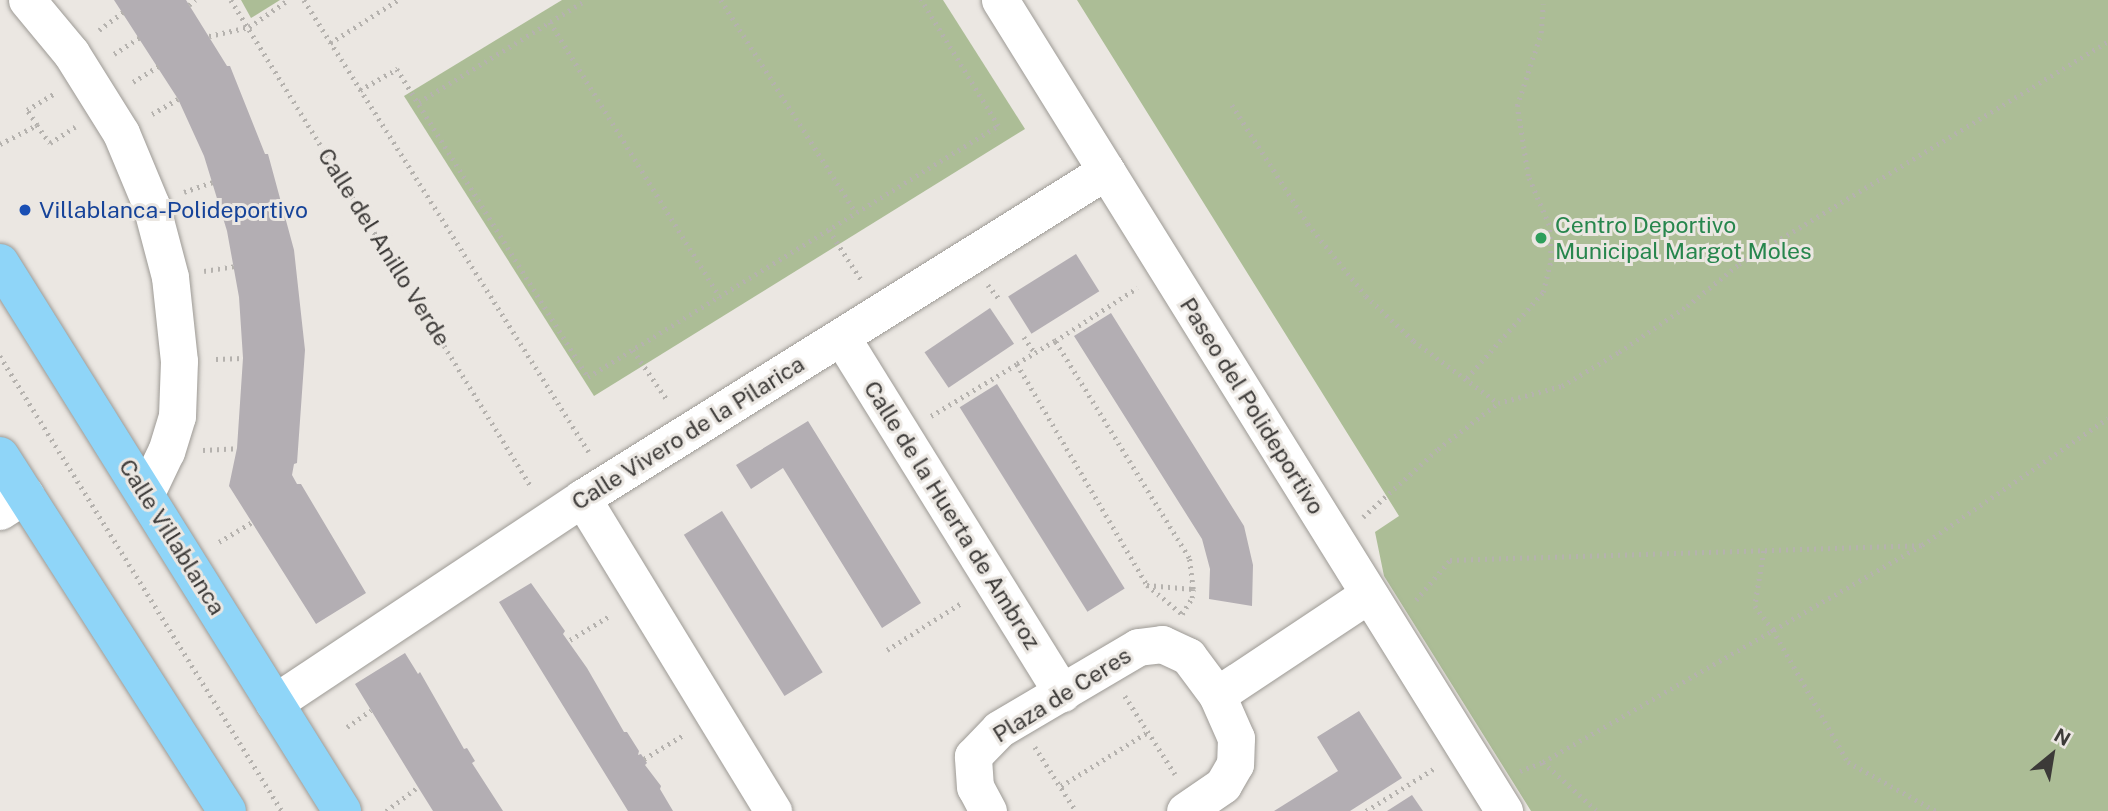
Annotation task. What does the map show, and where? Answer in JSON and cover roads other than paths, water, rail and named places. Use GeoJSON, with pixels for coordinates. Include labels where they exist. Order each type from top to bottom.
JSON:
{"type":"FeatureCollection","features":[{"type":"Feature","properties":{"kind":"main road","name":"Calle Villablanca"},"geometry":{"type":"LineString","coordinates":[[0,263],[342,811]]}},
{"type":"Feature","properties":{"kind":"main road"},"geometry":{"type":"LineString","coordinates":[[0,456],[13,503],[227,811]]}},
{"type":"Feature","properties":{"kind":"street"},"geometry":{"type":"LineString","coordinates":[[27,0],[71,53],[121,133],[151,205],[170,277],[179,361],[177,416],[166,451],[146,493]]}},
{"type":"Feature","properties":{"kind":"street","name":"Paseo del Polideportivo"},"geometry":{"type":"LineString","coordinates":[[1000,0],[1504,811]]}},
{"type":"Feature","properties":{"kind":"street","name":"Calle Vivero de la Pilarica"},"geometry":{"type":"LineString","coordinates":[[274,703],[582,498],[1106,171]]}},
{"type":"Feature","properties":{"kind":"street","name":"Calle de la Huerta de Ambroz"},"geometry":{"type":"LineString","coordinates":[[842,338],[1062,693]]}},
{"type":"Feature","properties":{"kind":"street"},"geometry":{"type":"LineString","coordinates":[[582,498],[773,811]]}},
{"type":"Feature","properties":{"kind":"street"},"geometry":{"type":"LineString","coordinates":[[1217,695],[1369,594]]}},
{"type":"Feature","properties":{"kind":"street","name":"Plaza de Ceres"},"geometry":{"type":"LineString","coordinates":[[988,811],[975,786],[973,756],[999,729],[1138,647],[1162,644],[1188,656],[1217,695],[1236,738],[1235,764],[1223,785],[1190,808]]}},
{"type":"Feature","properties":{"kind":"place","name":"Villablanca-Polideportivo"},"geometry":{"type":"Point","coordinates":[25,210]}},
{"type":"Feature","properties":{"kind":"place","name":"Centro Deportivo Municipal Margot Moles"},"geometry":{"type":"Point","coordinates":[1541,238]}}]}
